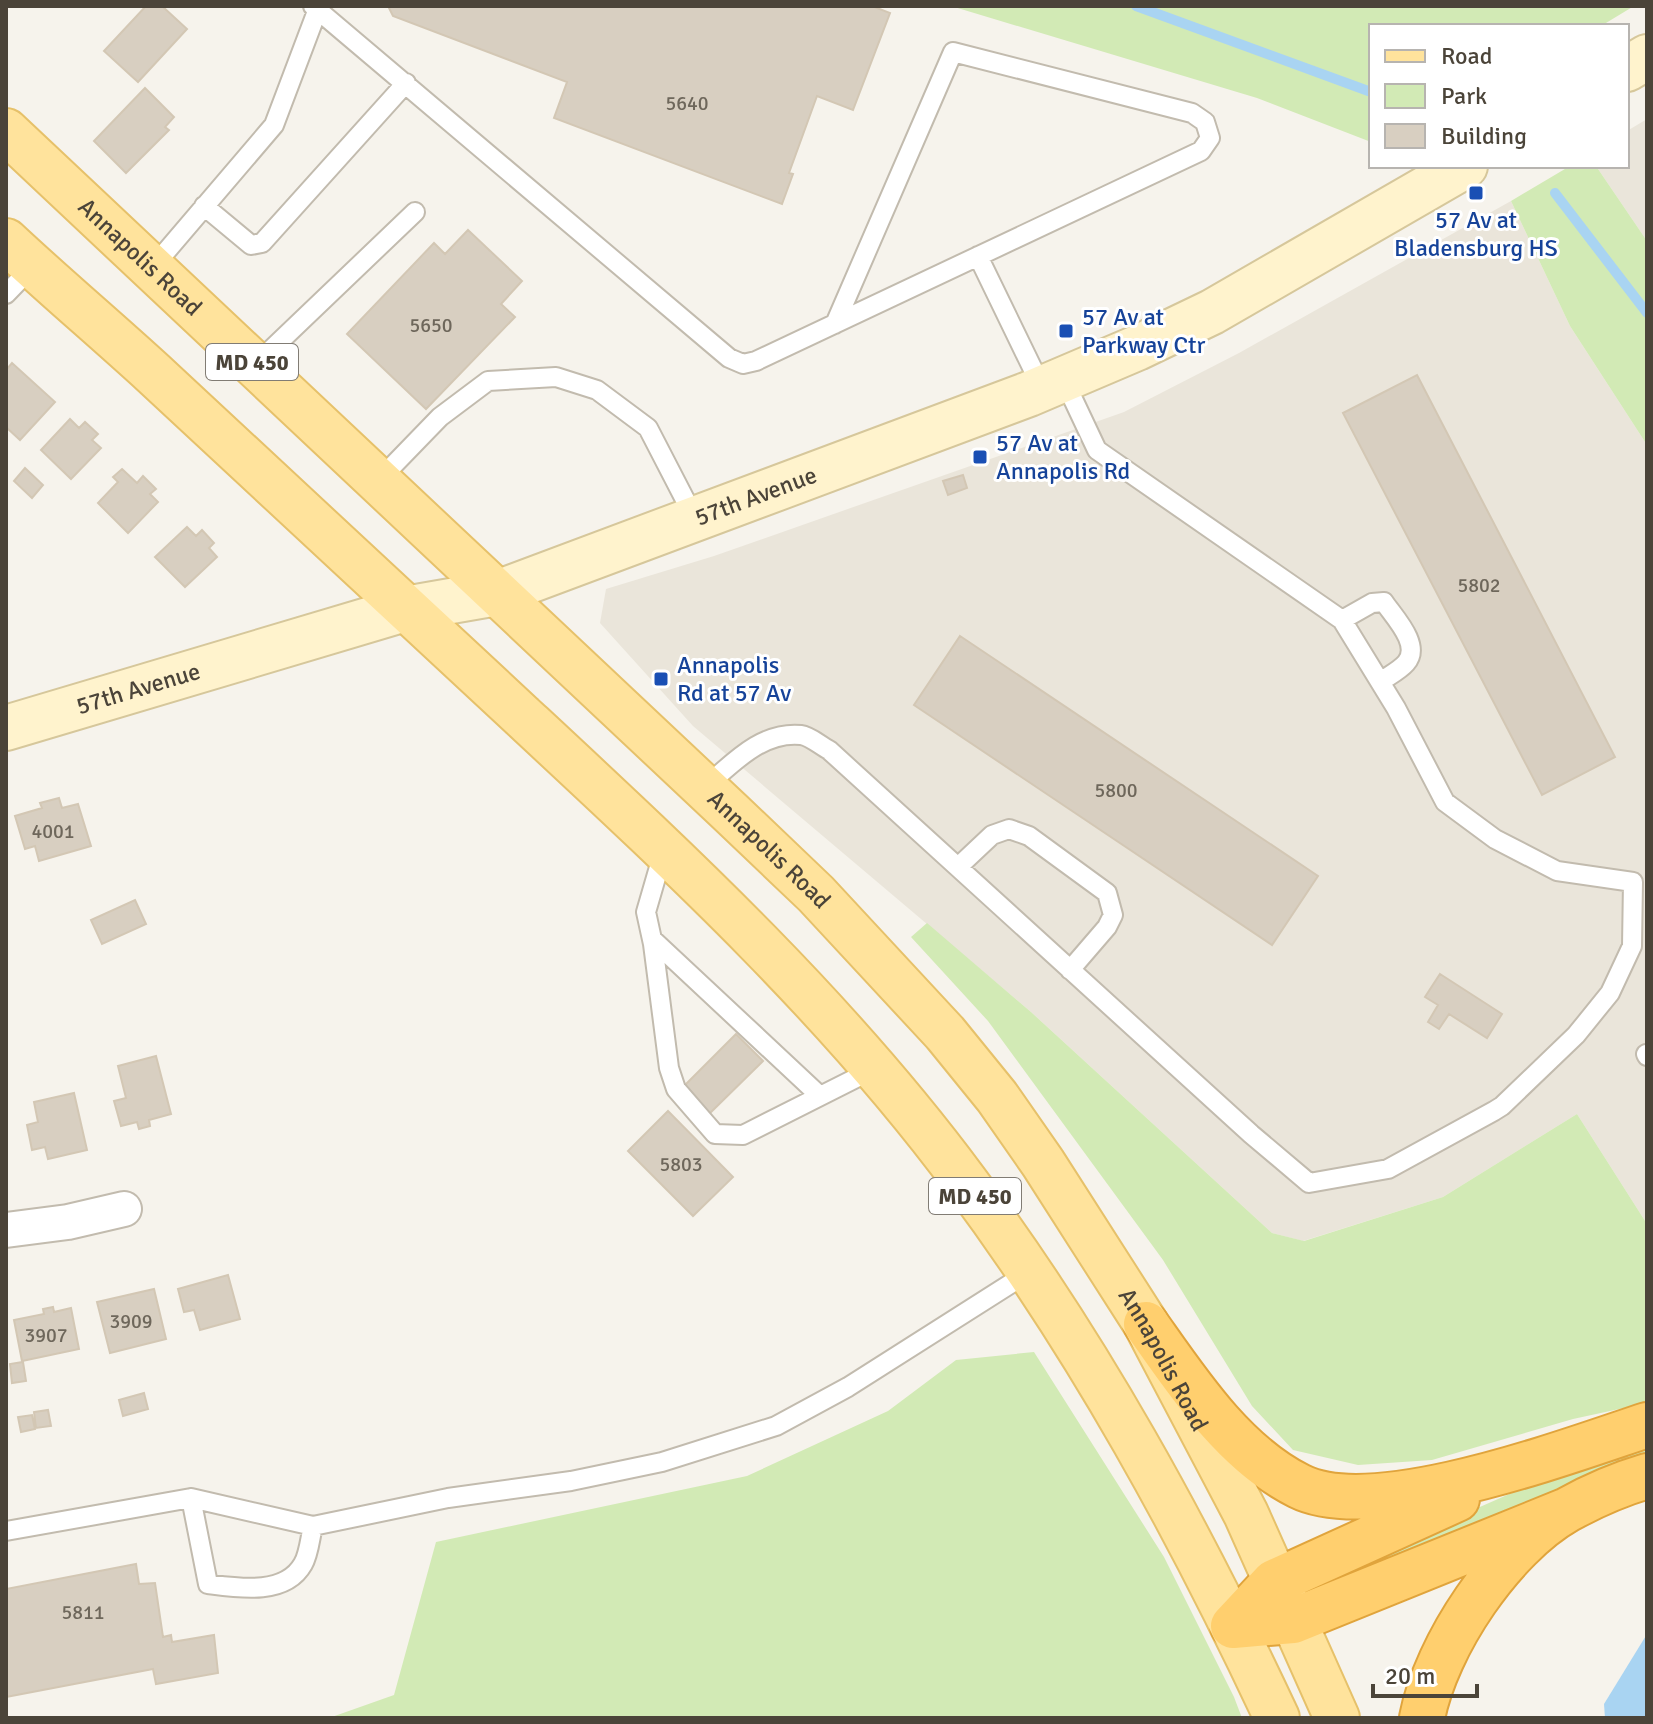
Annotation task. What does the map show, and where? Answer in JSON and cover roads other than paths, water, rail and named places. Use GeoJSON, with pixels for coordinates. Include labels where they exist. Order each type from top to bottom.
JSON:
{"type":"FeatureCollection","features":[{"type":"Feature","properties":{"kind":"highway"},"geometry":{"type":"LineString","coordinates":[[1146,1324],[1180,1372],[1224,1425],[1254,1455],[1301,1488],[1325,1495],[1373,1496],[1452,1484],[1543,1460],[1647,1425]]}},
{"type":"Feature","properties":{"kind":"highway"},"geometry":{"type":"LineString","coordinates":[[1233,1626],[1274,1582],[1543,1460]]}},
{"type":"Feature","properties":{"kind":"highway"},"geometry":{"type":"LineString","coordinates":[[1233,1626],[1293,1621],[1565,1511],[1626,1482],[1647,1476]]}},
{"type":"Feature","properties":{"kind":"highway"},"geometry":{"type":"LineString","coordinates":[[1422,1718],[1441,1655],[1463,1618],[1522,1545],[1565,1511]]}},
{"type":"Feature","properties":{"kind":"main road","name":"Annapolis Road"},"geometry":{"type":"LineString","coordinates":[[6,131],[816,894],[945,1033],[997,1097],[1043,1163],[1146,1324],[1246,1514],[1337,1718]]}},
{"type":"Feature","properties":{"kind":"main road","name":"MD 450"},"geometry":{"type":"LineString","coordinates":[[15,267],[333,539],[664,848],[762,945],[875,1069],[964,1180],[1029,1272],[1133,1437],[1233,1626],[1277,1718]]}},
{"type":"Feature","properties":{"kind":"street"},"geometry":{"type":"LineString","coordinates":[[1629,68],[1647,57]]}},
{"type":"Feature","properties":{"kind":"street","name":"57th Avenue"},"geometry":{"type":"LineString","coordinates":[[6,728],[405,609],[497,593],[1053,384],[1212,312],[1462,168]]}},
{"type":"Feature","properties":{"kind":"street"},"geometry":{"type":"LineString","coordinates":[[6,1230],[68,1222],[124,1209]]}},
{"type":"Feature","properties":{"kind":"lane"},"geometry":{"type":"LineString","coordinates":[[152,268],[274,125],[317,7],[729,358],[743,364],[756,361],[835,324],[1201,151],[1210,138],[1205,122],[1192,113],[953,52],[835,324]]}},
{"type":"Feature","properties":{"kind":"lane"},"geometry":{"type":"LineString","coordinates":[[204,206],[251,245],[262,243],[406,83]]}},
{"type":"Feature","properties":{"kind":"lane"},"geometry":{"type":"LineString","coordinates":[[255,365],[415,212]]}},
{"type":"Feature","properties":{"kind":"lane"},"geometry":{"type":"LineString","coordinates":[[704,788],[746,752],[768,739],[803,735],[829,750],[1251,1134],[1309,1183],[1388,1169],[1502,1106],[1576,1035],[1610,993],[1632,946],[1633,882],[1557,871],[1495,839],[1445,802],[1380,682],[1342,620],[1097,450],[1053,384],[978,256]]}},
{"type":"Feature","properties":{"kind":"lane"},"geometry":{"type":"LineString","coordinates":[[378,481],[440,417],[488,381],[556,377],[597,390],[648,428],[694,517]]}},
{"type":"Feature","properties":{"kind":"lane"},"geometry":{"type":"LineString","coordinates":[[1342,620],[1372,603],[1384,602],[1407,634],[1410,651],[1407,662],[1380,682]]}},
{"type":"Feature","properties":{"kind":"lane"},"geometry":{"type":"LineString","coordinates":[[958,867],[992,835],[1009,829],[1029,836],[1107,893],[1113,915],[1107,927],[1070,970]]}},
{"type":"Feature","properties":{"kind":"lane"},"geometry":{"type":"LineString","coordinates":[[664,848],[646,912],[669,1068],[676,1089],[715,1134],[743,1135],[875,1069]]}},
{"type":"Feature","properties":{"kind":"lane"},"geometry":{"type":"LineString","coordinates":[[652,939],[820,1096]]}},
{"type":"Feature","properties":{"kind":"lane"},"geometry":{"type":"LineString","coordinates":[[6,1531],[191,1498],[313,1526],[448,1498],[571,1481],[647,1465],[776,1426],[848,1387],[1029,1272]]}},
{"type":"Feature","properties":{"kind":"lane"},"geometry":{"type":"LineString","coordinates":[[191,1498],[208,1584],[247,1589],[283,1582],[303,1565],[313,1526]]}},
{"type":"Feature","properties":{"kind":"water"},"geometry":{"type":"Polygon","coordinates":[[[1647,1634],[1647,1718],[1605,1718],[1604,1704],[1647,1634]]]}},
{"type":"Feature","properties":{"kind":"waterway"},"geometry":{"type":"LineString","coordinates":[[1136,6],[1369,91]]}},
{"type":"Feature","properties":{"kind":"waterway"},"geometry":{"type":"LineString","coordinates":[[1555,193],[1647,313]]}},
{"type":"Feature","properties":{"kind":"place","name":"57 Av at Bladensburg HS"},"geometry":{"type":"Point","coordinates":[1476,193]}},
{"type":"Feature","properties":{"kind":"place","name":"57 Av at Parkway Ctr"},"geometry":{"type":"Point","coordinates":[1066,331]}},
{"type":"Feature","properties":{"kind":"place","name":"57 Av at Annapolis Rd"},"geometry":{"type":"Point","coordinates":[980,457]}},
{"type":"Feature","properties":{"kind":"place","name":"Annapolis Rd at 57 Av"},"geometry":{"type":"Point","coordinates":[661,679]}}]}
